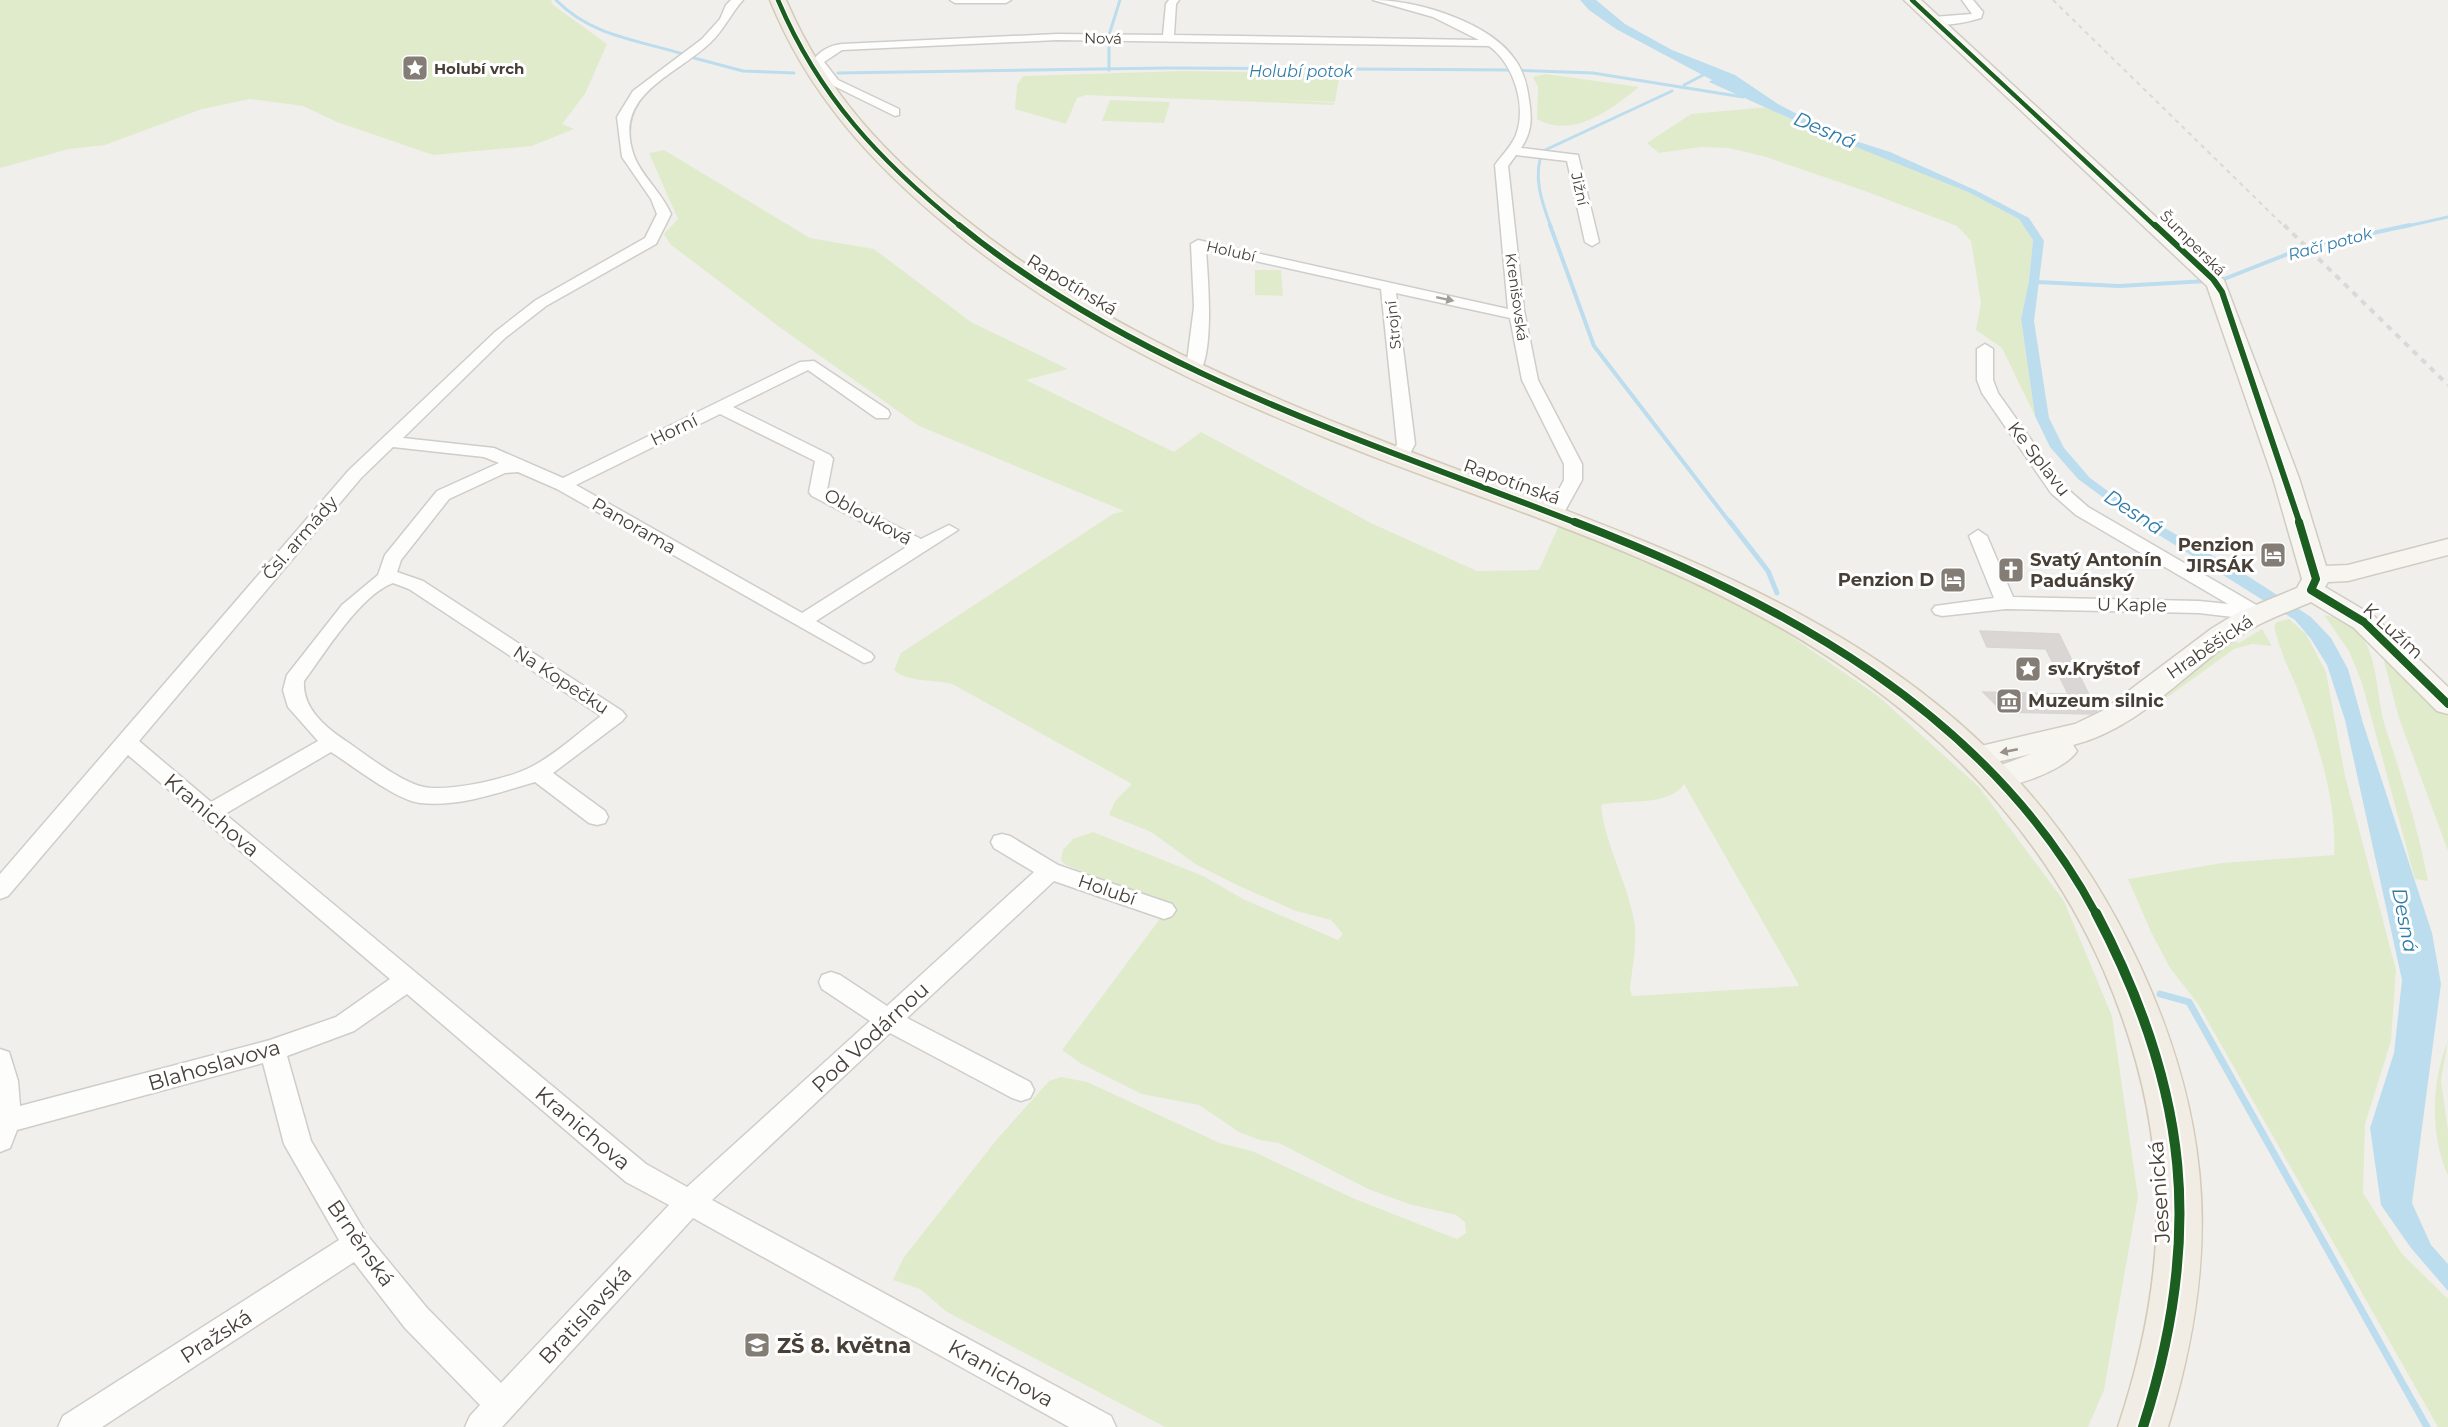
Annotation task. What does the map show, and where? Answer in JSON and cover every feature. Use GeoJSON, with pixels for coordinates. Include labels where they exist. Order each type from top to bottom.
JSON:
{"type":"FeatureCollection","features":[{"type":"Feature","properties":{"kind":"main road","name":"Rapotínská"},"geometry":{"type":"LineString","coordinates":[[778,0],[790,33],[812,73],[869,146],[964,231],[1056,296],[1194,369],[1296,416],[1556,514],[1683,566],[1745,595],[1800,625],[1876,674],[1931,717],[1985,768],[2054,849],[2089,901],[2134,993]]}},
{"type":"Feature","properties":{"kind":"main road","name":"Jesenická"},"geometry":{"type":"LineString","coordinates":[[2134,993],[2161,1069],[2174,1137],[2182,1211],[2180,1261],[2165,1361],[2143,1427]]}},
{"type":"Feature","properties":{"kind":"street","name":"Čsl. armády"},"geometry":{"type":"LineString","coordinates":[[0,890],[355,474],[388,441],[500,335],[541,303],[651,241],[664,214],[658,199],[628,157],[624,142],[623,117],[637,94],[681,61],[720,27],[731,4],[738,0]]}},
{"type":"Feature","properties":{"kind":"street"},"geometry":{"type":"LineString","coordinates":[[955,0],[1006,0]]}},
{"type":"Feature","properties":{"kind":"street"},"geometry":{"type":"LineString","coordinates":[[1168,38],[1171,4],[1174,0]]}},
{"type":"Feature","properties":{"kind":"street"},"geometry":{"type":"LineString","coordinates":[[1378,0],[1419,8],[1452,19],[1489,43]]}},
{"type":"Feature","properties":{"kind":"street","name":"Šumperská"},"geometry":{"type":"LineString","coordinates":[[1912,0],[2215,281],[2222,292],[2286,478],[2307,588]]}},
{"type":"Feature","properties":{"kind":"street"},"geometry":{"type":"LineString","coordinates":[[1934,20],[1976,17],[1978,12],[1967,0]]}},
{"type":"Feature","properties":{"kind":"street","name":"Nová"},"geometry":{"type":"LineString","coordinates":[[895,112],[831,80],[819,60],[835,48],[850,46],[1007,38],[1489,43]]}},
{"type":"Feature","properties":{"kind":"street","name":"Krenišovská"},"geometry":{"type":"LineString","coordinates":[[1489,43],[1514,69],[1525,110],[1521,144],[1501,165],[1517,315],[1530,380],[1573,464],[1573,480],[1556,514]]}},
{"type":"Feature","properties":{"kind":"street","name":"Jižní"},"geometry":{"type":"LineString","coordinates":[[1514,151],[1573,158],[1592,242]]}},
{"type":"Feature","properties":{"kind":"street","name":"Holubí"},"geometry":{"type":"LineString","coordinates":[[1194,369],[1200,344],[1201,275],[1198,244],[1388,287]]}},
{"type":"Feature","properties":{"kind":"street","name":"Strojní"},"geometry":{"type":"LineString","coordinates":[[1400,457],[1406,444],[1388,287],[1517,315]]}},
{"type":"Feature","properties":{"kind":"street","name":"Ke Splavu"},"geometry":{"type":"LineString","coordinates":[[1985,349],[1984,380],[1990,393],[2057,489],[2082,511],[2264,612]]}},
{"type":"Feature","properties":{"kind":"street","name":"Horní"},"geometry":{"type":"LineString","coordinates":[[562,485],[806,364],[814,366],[882,414]]}},
{"type":"Feature","properties":{"kind":"street"},"geometry":{"type":"LineString","coordinates":[[784,374],[803,382]]}},
{"type":"Feature","properties":{"kind":"street","name":"Oblouková"},"geometry":{"type":"LineString","coordinates":[[719,407],[824,459],[818,492],[921,546]]}},
{"type":"Feature","properties":{"kind":"street","name":"Panorama"},"geometry":{"type":"LineString","coordinates":[[388,441],[488,452],[521,466],[562,485],[864,657]]}},
{"type":"Feature","properties":{"kind":"street"},"geometry":{"type":"LineString","coordinates":[[386,579],[392,559],[443,495],[501,468],[521,466]]}},
{"type":"Feature","properties":{"kind":"street","name":"Oblouková"},"geometry":{"type":"LineString","coordinates":[[802,622],[949,530]]}},
{"type":"Feature","properties":{"kind":"street"},"geometry":{"type":"LineString","coordinates":[[1978,536],[2006,603]]}},
{"type":"Feature","properties":{"kind":"street","name":"Hraběšická"},"geometry":{"type":"LineString","coordinates":[[1985,768],[2038,764],[2068,747],[2084,732],[2112,718],[2186,660],[2237,624],[2307,588],[2348,573],[2448,547]]}},
{"type":"Feature","properties":{"kind":"street","name":"Na Kopečku"},"geometry":{"type":"LineString","coordinates":[[397,577],[416,585],[615,716],[538,773],[467,794],[420,795],[382,776],[332,742],[299,710],[292,689],[294,680],[367,590],[386,579],[397,577]]}},
{"type":"Feature","properties":{"kind":"street","name":"K Lužím"},"geometry":{"type":"LineString","coordinates":[[2307,588],[2364,622],[2448,704]]}},
{"type":"Feature","properties":{"kind":"street","name":"U Kaple"},"geometry":{"type":"LineString","coordinates":[[1942,610],[2006,603],[2199,607],[2264,612]]}},
{"type":"Feature","properties":{"kind":"street","name":"Kranichova"},"geometry":{"type":"LineString","coordinates":[[126,742],[636,1173],[1100,1427]]}},
{"type":"Feature","properties":{"kind":"street"},"geometry":{"type":"LineString","coordinates":[[209,813],[332,742]]}},
{"type":"Feature","properties":{"kind":"street"},"geometry":{"type":"LineString","coordinates":[[538,773],[597,817]]}},
{"type":"Feature","properties":{"kind":"street","name":"Holubí"},"geometry":{"type":"LineString","coordinates":[[1002,842],[1050,871],[1164,910]]}},
{"type":"Feature","properties":{"kind":"street","name":"Pod Vodárnou"},"geometry":{"type":"LineString","coordinates":[[689,1203],[1050,871]]}},
{"type":"Feature","properties":{"kind":"street","name":"Blahoslavova"},"geometry":{"type":"LineString","coordinates":[[4,1130],[272,1050],[345,1024],[407,980]]}},
{"type":"Feature","properties":{"kind":"street"},"geometry":{"type":"LineString","coordinates":[[831,982],[888,1020],[1021,1090]]}},
{"type":"Feature","properties":{"kind":"street","name":"Brněnská"},"geometry":{"type":"LineString","coordinates":[[272,1050],[298,1144],[357,1244],[416,1318],[501,1406]]}},
{"type":"Feature","properties":{"kind":"street"},"geometry":{"type":"LineString","coordinates":[[0,1060],[7,1086],[4,1130]]}},
{"type":"Feature","properties":{"kind":"street","name":"Bratislavská"},"geometry":{"type":"LineString","coordinates":[[481,1427],[689,1203]]}},
{"type":"Feature","properties":{"kind":"street","name":"Pražská"},"geometry":{"type":"LineString","coordinates":[[74,1427],[357,1244]]}},
{"type":"Feature","properties":{"kind":"green space"},"geometry":{"type":"Polygon","coordinates":[[[0,0],[551,0],[553,5],[607,44],[585,94],[562,124],[574,129],[532,146],[433,155],[337,122],[303,106],[250,99],[202,109],[105,145],[69,149],[0,168],[0,0]]]}},
{"type":"Feature","properties":{"kind":"green space"},"geometry":{"type":"Polygon","coordinates":[[[1182,71],[1340,73],[1335,102],[1272,99],[1335,103],[1333,105],[1086,95],[1077,98],[1066,124],[1015,109],[1017,85],[1023,76],[1182,71]]]}},
{"type":"Feature","properties":{"kind":"green space"},"geometry":{"type":"Polygon","coordinates":[[[1546,74],[1639,87],[1592,119],[1578,124],[1551,125],[1537,119],[1538,87],[1533,77],[1546,74]]]}},
{"type":"Feature","properties":{"kind":"green space"},"geometry":{"type":"Polygon","coordinates":[[[1110,100],[1170,102],[1164,123],[1102,121],[1110,100]]]}},
{"type":"Feature","properties":{"kind":"green space"},"geometry":{"type":"Polygon","coordinates":[[[1769,107],[1784,116],[1968,192],[2019,219],[2027,228],[2033,240],[2029,281],[2021,319],[2035,416],[2002,348],[1976,330],[1981,303],[1971,241],[1957,226],[1766,157],[1729,148],[1701,147],[1659,153],[1647,143],[1691,114],[1769,107]]]}},
{"type":"Feature","properties":{"kind":"green space"},"geometry":{"type":"Polygon","coordinates":[[[664,150],[810,238],[874,249],[971,322],[1068,369],[1026,380],[1174,452],[1201,432],[1373,524],[1477,571],[1539,570],[1559,525],[1724,590],[1878,696],[1979,787],[2064,901],[2112,1016],[2138,1197],[2104,1390],[2088,1427],[1165,1427],[947,1312],[920,1289],[893,1280],[904,1257],[998,1138],[1049,1081],[1061,1077],[1087,1082],[1220,1143],[1252,1151],[1355,1199],[1457,1239],[1466,1233],[1465,1222],[1456,1215],[1409,1204],[1368,1189],[1279,1143],[1260,1140],[1239,1132],[1199,1105],[1142,1094],[1080,1063],[1062,1050],[1162,916],[1167,904],[1066,865],[1061,860],[1063,850],[1073,839],[1093,832],[1203,876],[1245,900],[1338,940],[1343,934],[1331,920],[1296,911],[1239,886],[1197,865],[1151,832],[1109,815],[1115,801],[1132,784],[954,685],[907,677],[894,670],[901,653],[1113,514],[1124,511],[919,426],[778,326],[670,244],[664,234],[678,219],[649,153],[664,150]],[[1684,784],[1668,796],[1657,799],[1601,805],[1607,834],[1634,920],[1635,946],[1630,989],[1632,996],[1799,985],[1684,784]]]}},
{"type":"Feature","properties":{"kind":"green space"},"geometry":{"type":"Polygon","coordinates":[[[1255,270],[1281,270],[1283,296],[1255,295],[1255,270]]]}},
{"type":"Feature","properties":{"kind":"green space"},"geometry":{"type":"Polygon","coordinates":[[[2324,615],[2339,619],[2352,627],[2360,634],[2371,655],[2382,715],[2414,822],[2428,881],[2415,879],[2362,683],[2349,651],[2324,615]]]}},
{"type":"Feature","properties":{"kind":"green space"},"geometry":{"type":"Polygon","coordinates":[[[2289,619],[2306,634],[2326,672],[2345,776],[2396,970],[2391,1041],[2365,1124],[2363,1193],[2402,1254],[2448,1299],[2448,1427],[2438,1427],[2198,1004],[2170,968],[2151,932],[2128,879],[2222,863],[2334,855],[2332,813],[2324,770],[2312,728],[2281,650],[2274,626],[2277,622],[2289,619]]]}},
{"type":"Feature","properties":{"kind":"green space"},"geometry":{"type":"Polygon","coordinates":[[[2262,629],[2272,646],[2252,644],[2234,649],[2154,707],[2151,704],[2231,639],[2239,643],[2262,629]]]}},
{"type":"Feature","properties":{"kind":"green space"},"geometry":{"type":"Polygon","coordinates":[[[2391,660],[2448,715],[2448,851],[2399,718],[2384,661],[2391,660]]]}},
{"type":"Feature","properties":{"kind":"green space"},"geometry":{"type":"Polygon","coordinates":[[[2448,1040],[2441,1081],[2448,1131],[2448,1176],[2438,1143],[2435,1108],[2438,1073],[2448,1040]]]}},
{"type":"Feature","properties":{"kind":"water","name":"Desná"},"geometry":{"type":"Polygon","coordinates":[[[1580,0],[1596,0],[1625,24],[1672,50],[1735,75],[1778,104],[1837,135],[1890,152],[1975,190],[2029,218],[2044,241],[2034,321],[2049,418],[2064,448],[2090,478],[2137,512],[2243,573],[2311,617],[2331,638],[2348,669],[2363,723],[2432,933],[2441,984],[2412,1203],[2431,1245],[2448,1264],[2448,1291],[2411,1248],[2381,1205],[2370,1128],[2394,1053],[2402,980],[2345,720],[2327,665],[2311,639],[2295,620],[2127,515],[2078,479],[2050,447],[2035,416],[2021,319],[2029,281],[2033,240],[2019,219],[1968,192],[1831,137],[1709,82],[1712,80],[1616,29],[1589,10],[1580,0]]]}},
{"type":"Feature","properties":{"kind":"building"},"geometry":{"type":"Polygon","coordinates":[[[1980,631],[2059,634],[2097,711],[2091,714],[2003,712],[1983,692],[2068,694],[2046,649],[1987,647],[1980,631]]]}},
{"type":"Feature","properties":{"kind":"waterway","name":"Holubí potok"},"geometry":{"type":"LineString","coordinates":[[556,0],[584,22],[599,29],[683,54]]}},
{"type":"Feature","properties":{"kind":"waterway"},"geometry":{"type":"LineString","coordinates":[[1109,35],[1120,0]]}},
{"type":"Feature","properties":{"kind":"waterway"},"geometry":{"type":"LineString","coordinates":[[1109,41],[1109,69]]}},
{"type":"Feature","properties":{"kind":"waterway","name":"Holubí potok"},"geometry":{"type":"LineString","coordinates":[[694,58],[743,71],[794,73]]}},
{"type":"Feature","properties":{"kind":"waterway","name":"Holubí potok"},"geometry":{"type":"LineString","coordinates":[[838,73],[1109,69]]}},
{"type":"Feature","properties":{"kind":"waterway","name":"Holubí potok"},"geometry":{"type":"LineString","coordinates":[[1109,69],[1514,70],[1593,73],[1743,97]]}},
{"type":"Feature","properties":{"kind":"waterway"},"geometry":{"type":"LineString","coordinates":[[1684,85],[1709,72]]}},
{"type":"Feature","properties":{"kind":"waterway"},"geometry":{"type":"LineString","coordinates":[[1551,227],[1538,179],[1543,151],[1672,91]]}},
{"type":"Feature","properties":{"kind":"waterway","name":"Račí potok"},"geometry":{"type":"LineString","coordinates":[[2403,227],[2448,217]]}},
{"type":"Feature","properties":{"kind":"waterway"},"geometry":{"type":"LineString","coordinates":[[1550,225],[1594,346],[1731,524]]}},
{"type":"Feature","properties":{"kind":"waterway","name":"Račí potok"},"geometry":{"type":"LineString","coordinates":[[2219,281],[2303,248],[2410,225]]}},
{"type":"Feature","properties":{"kind":"waterway","name":"Račí potok"},"geometry":{"type":"LineString","coordinates":[[2037,282],[2119,286],[2207,281]]}},
{"type":"Feature","properties":{"kind":"waterway"},"geometry":{"type":"LineString","coordinates":[[1730,522],[1768,571],[1777,593]]}},
{"type":"Feature","properties":{"kind":"waterway"},"geometry":{"type":"LineString","coordinates":[[2160,994],[2189,1002],[2427,1427]]}},
{"type":"Feature","properties":{"kind":"railway"},"geometry":{"type":"LineString","coordinates":[[2053,0],[2285,227]]}},
{"type":"Feature","properties":{"kind":"railway"},"geometry":{"type":"LineString","coordinates":[[2284,225],[2448,385]]}},
{"type":"Feature","properties":{"kind":"cycle path"},"geometry":{"type":"LineString","coordinates":[[778,0],[790,30],[821,84],[859,133],[927,199],[980,242],[1036,282],[1094,318],[1215,381],[1341,434],[1616,538],[1718,582],[1768,607],[1817,635],[1896,689],[1969,751],[2003,786],[2035,822],[2064,861],[2094,911],[2149,1033],[2165,1088],[2176,1145],[2180,1202],[2179,1259],[2173,1316],[2161,1372],[2143,1427]]}},
{"type":"Feature","properties":{"kind":"cycle path"},"geometry":{"type":"LineString","coordinates":[[1912,0],[2213,279],[2222,292],[2286,478],[2316,579],[2311,590],[2364,622],[2448,704]]}},
{"type":"Feature","properties":{"kind":"place","name":"Holubí vrch"},"geometry":{"type":"Point","coordinates":[415,68]}},
{"type":"Feature","properties":{"kind":"place","name":"Penzion JIRSÁK"},"geometry":{"type":"Point","coordinates":[2273,555]}},
{"type":"Feature","properties":{"kind":"place","name":"Svatý Antonín Paduánský"},"geometry":{"type":"Point","coordinates":[2011,570]}},
{"type":"Feature","properties":{"kind":"place","name":"Penzion D"},"geometry":{"type":"Point","coordinates":[1953,580]}},
{"type":"Feature","properties":{"kind":"place","name":"sv.Kryštof"},"geometry":{"type":"Point","coordinates":[2028,669]}},
{"type":"Feature","properties":{"kind":"place","name":"Muzeum silnic"},"geometry":{"type":"Point","coordinates":[2009,701]}},
{"type":"Feature","properties":{"kind":"place","name":"ZŠ 8. května"},"geometry":{"type":"Point","coordinates":[757,1345]}}]}
